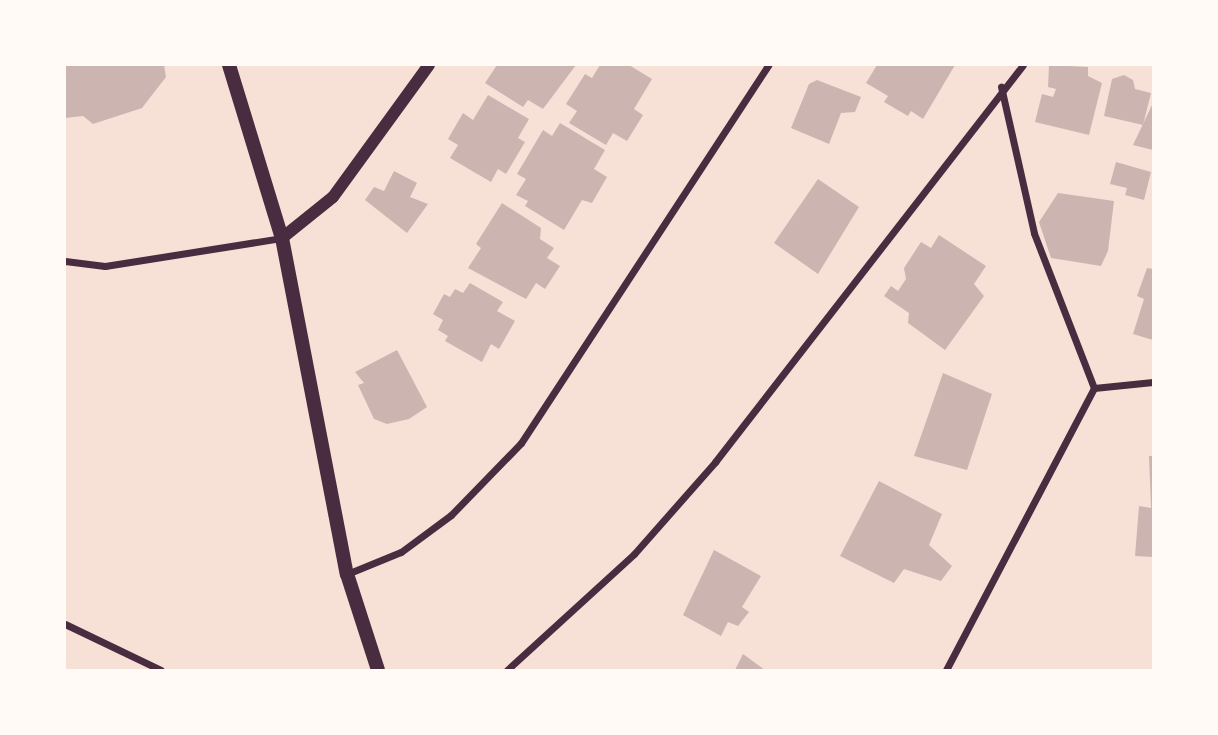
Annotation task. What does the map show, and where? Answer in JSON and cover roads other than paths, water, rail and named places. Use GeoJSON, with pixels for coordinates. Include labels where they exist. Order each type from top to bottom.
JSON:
{"type":"FeatureCollection","features":[{"type":"Feature","properties":{"kind":"main road"},"geometry":{"type":"LineString","coordinates":[[229,65],[282,238],[347,574],[378,670]]}},
{"type":"Feature","properties":{"kind":"street"},"geometry":{"type":"LineString","coordinates":[[65,261],[105,266],[282,238],[333,197],[429,65]]}},
{"type":"Feature","properties":{"kind":"street"},"geometry":{"type":"LineString","coordinates":[[347,574],[401,552],[431,530],[521,443],[768,65]]}},
{"type":"Feature","properties":{"kind":"street"},"geometry":{"type":"LineString","coordinates":[[507,670],[634,554],[715,462],[836,311],[1001,87],[1023,65]]}},
{"type":"Feature","properties":{"kind":"street"},"geometry":{"type":"LineString","coordinates":[[946,670],[1094,387],[1034,233],[1001,87]]}},
{"type":"Feature","properties":{"kind":"street"},"geometry":{"type":"LineString","coordinates":[[1094,387],[1153,382]]}},
{"type":"Feature","properties":{"kind":"street"},"geometry":{"type":"LineString","coordinates":[[65,624],[161,670]]}}]}
